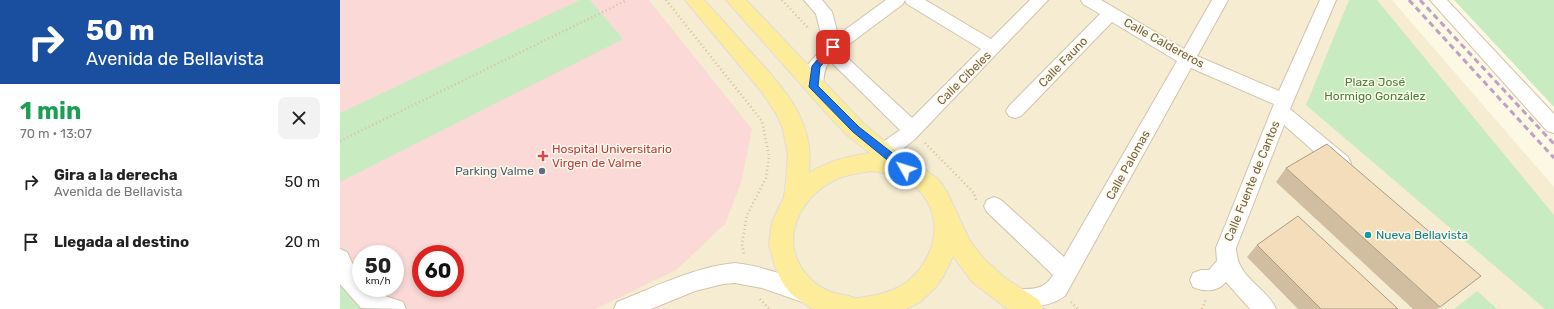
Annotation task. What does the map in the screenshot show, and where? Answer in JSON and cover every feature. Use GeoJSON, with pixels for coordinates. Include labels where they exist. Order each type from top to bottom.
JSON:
{"type":"FeatureCollection","features":[{"type":"Feature","properties":{"kind":"main road"},"geometry":{"type":"LineString","coordinates":[[694,0],[773,91],[785,109],[795,130],[798,151],[798,172],[795,198]]}},
{"type":"Feature","properties":{"kind":"main road"},"geometry":{"type":"LineString","coordinates":[[735,0],[814,87],[856,130],[905,169],[924,181],[938,196],[967,257],[980,274],[993,285],[1022,304]]}},
{"type":"Feature","properties":{"kind":"main road"},"geometry":{"type":"LineString","coordinates":[[905,169],[888,163],[867,162],[848,164],[830,171],[812,181],[795,198],[787,212],[780,235],[782,256],[792,278],[808,294],[831,305],[867,309],[898,300],[917,289],[935,270],[944,251],[948,232],[944,210]]}},
{"type":"Feature","properties":{"kind":"street"},"geometry":{"type":"LineString","coordinates":[[812,0],[824,12],[831,49],[912,130]]}},
{"type":"Feature","properties":{"kind":"street"},"geometry":{"type":"LineString","coordinates":[[814,87],[816,66],[831,49],[897,0]]}},
{"type":"Feature","properties":{"kind":"street"},"geometry":{"type":"LineString","coordinates":[[912,0],[993,48]]}},
{"type":"Feature","properties":{"kind":"street","name":"Calle Cibeles"},"geometry":{"type":"LineString","coordinates":[[884,151],[907,135],[1040,0]]}},
{"type":"Feature","properties":{"kind":"street","name":"Calle Caldereros"},"geometry":{"type":"LineString","coordinates":[[1089,0],[1187,59],[1282,106]]}},
{"type":"Feature","properties":{"kind":"street"},"geometry":{"type":"LineString","coordinates":[[1438,0],[1554,126]]}},
{"type":"Feature","properties":{"kind":"street","name":"Calle Fuente de Cantos"},"geometry":{"type":"LineString","coordinates":[[1227,264],[1225,257],[1226,248],[1325,1]]}},
{"type":"Feature","properties":{"kind":"street","name":"Calle Palomas"},"geometry":{"type":"LineString","coordinates":[[1022,304],[1034,299],[1046,298],[1057,289],[1187,59],[1215,2]]}},
{"type":"Feature","properties":{"kind":"street","name":"Calle Fauno"},"geometry":{"type":"LineString","coordinates":[[1015,111],[1111,13]]}},
{"type":"Feature","properties":{"kind":"street","name":"Calle Fuente de Cantos"},"geometry":{"type":"LineString","coordinates":[[1282,106],[1353,174]]}},
{"type":"Feature","properties":{"kind":"street"},"geometry":{"type":"LineString","coordinates":[[994,206],[1066,273]]}},
{"type":"Feature","properties":{"kind":"street"},"geometry":{"type":"LineString","coordinates":[[340,259],[347,276],[369,302],[395,309]]}},
{"type":"Feature","properties":{"kind":"street"},"geometry":{"type":"LineString","coordinates":[[1200,280],[1214,280],[1227,264],[1232,273],[1265,309]]}},
{"type":"Feature","properties":{"kind":"street"},"geometry":{"type":"LineString","coordinates":[[625,309],[706,278],[734,273],[749,274],[808,294]]}},
{"type":"Feature","properties":{"kind":"path"},"geometry":{"type":"LineString","coordinates":[[340,141],[626,0]]}},
{"type":"Feature","properties":{"kind":"path"},"geometry":{"type":"LineString","coordinates":[[666,0],[762,121],[769,156],[766,178],[748,215],[742,244],[744,257]]}},
{"type":"Feature","properties":{"kind":"path"},"geometry":{"type":"LineString","coordinates":[[782,0],[831,49]]}},
{"type":"Feature","properties":{"kind":"shaded area"},"geometry":{"type":"Polygon","coordinates":[[[340,0],[1392,0],[1554,187],[1554,309],[340,309],[340,0]]]}},
{"type":"Feature","properties":{"kind":"shaded area","name":"Hospital Universitario Virgen de Valme"},"geometry":{"type":"Polygon","coordinates":[[[340,0],[649,0],[752,129],[741,183],[725,224],[676,270],[595,309],[340,309],[340,0]]]}},
{"type":"Feature","properties":{"kind":"green space"},"geometry":{"type":"Polygon","coordinates":[[[580,0],[590,0],[623,39],[340,182],[340,113],[580,0]]]}},
{"type":"Feature","properties":{"kind":"green space","name":"Plaza José Hormigo González"},"geometry":{"type":"Polygon","coordinates":[[[1349,0],[1377,0],[1554,215],[1554,309],[1545,309],[1306,105],[1349,0]]]}},
{"type":"Feature","properties":{"kind":"green space"},"geometry":{"type":"Polygon","coordinates":[[[1454,0],[1554,0],[1554,107],[1454,0]]]}},
{"type":"Feature","properties":{"kind":"green space"},"geometry":{"type":"Polygon","coordinates":[[[340,258],[352,276],[352,297],[366,297],[369,301],[396,309],[340,309],[340,258]]]}},
{"type":"Feature","properties":{"kind":"green space"},"geometry":{"type":"Polygon","coordinates":[[[1477,291],[1497,309],[1454,309],[1477,291]]]}},
{"type":"Feature","properties":{"kind":"building"},"geometry":{"type":"Polygon","coordinates":[[[1327,144],[1481,276],[1440,307],[1286,168],[1327,144]]]}},
{"type":"Feature","properties":{"kind":"building"},"geometry":{"type":"Polygon","coordinates":[[[1298,216],[1398,309],[1321,309],[1257,245],[1298,216]]]}},
{"type":"Feature","properties":{"kind":"railway"},"geometry":{"type":"LineString","coordinates":[[1409,0],[1554,158]]}},
{"type":"Feature","properties":{"kind":"railway"},"geometry":{"type":"LineString","coordinates":[[1420,0],[1554,144]]}},
{"type":"Feature","properties":{"kind":"place","name":"Hospital Universitario Virgen de Valme"},"geometry":{"type":"Point","coordinates":[543,156]}},
{"type":"Feature","properties":{"kind":"place","name":"Parking Valme"},"geometry":{"type":"Point","coordinates":[542,171]}},
{"type":"Feature","properties":{"kind":"place","name":"Nueva Bellavista"},"geometry":{"type":"Point","coordinates":[1368,235]}},
{"type":"Feature","properties":{"kind":"route"},"geometry":{"type":"LineString","coordinates":[[833,47],[816,66],[814,87],[856,130],[905,169]]}}]}
